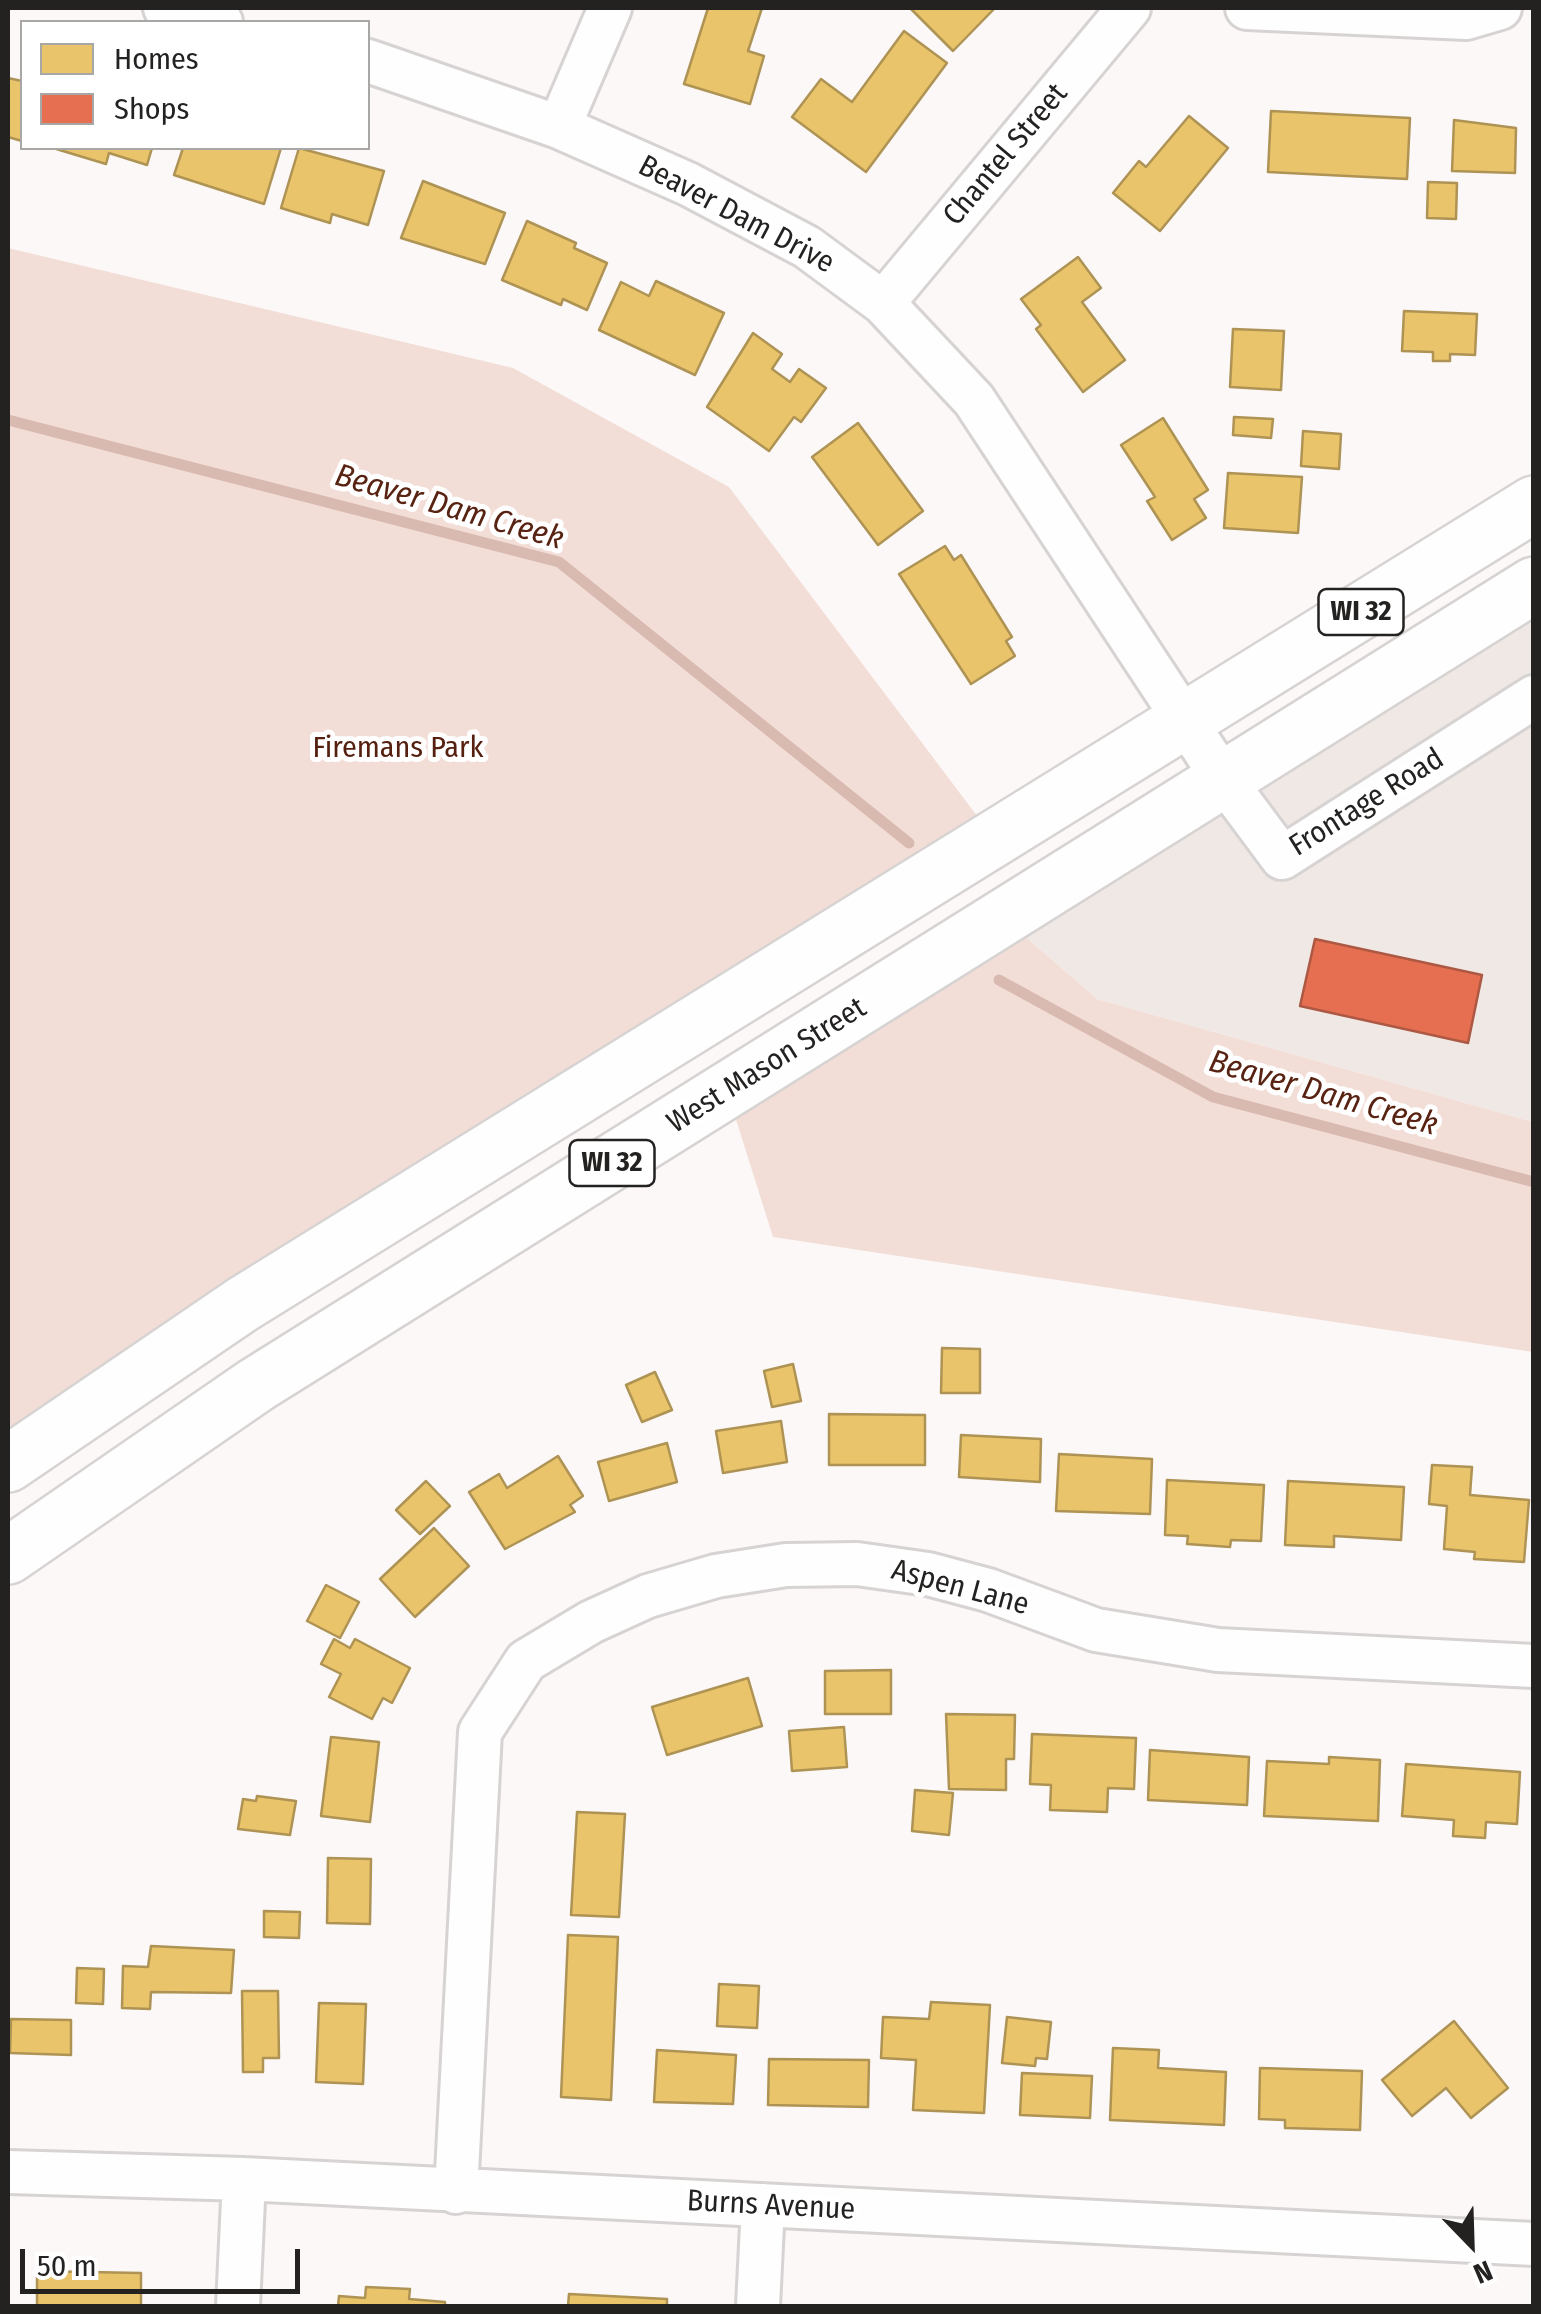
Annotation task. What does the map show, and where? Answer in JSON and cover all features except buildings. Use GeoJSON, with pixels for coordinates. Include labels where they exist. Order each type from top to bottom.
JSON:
{"type":"FeatureCollection","features":[{"type":"Feature","properties":{"kind":"main road","name":"WI 32"},"geometry":{"type":"LineString","coordinates":[[8,1464],[259,1294],[1534,504]]}},
{"type":"Feature","properties":{"kind":"main road","name":"West Mason Street"},"geometry":{"type":"LineString","coordinates":[[8,1556],[256,1385],[1534,586]]}},
{"type":"Feature","properties":{"kind":"street"},"geometry":{"type":"LineString","coordinates":[[165,8],[213,20]]}},
{"type":"Feature","properties":{"kind":"street"},"geometry":{"type":"LineString","coordinates":[[559,127],[610,8]]}},
{"type":"Feature","properties":{"kind":"street","name":"Chantel Street"},"geometry":{"type":"LineString","coordinates":[[883,303],[1129,8]]}},
{"type":"Feature","properties":{"kind":"street"},"geometry":{"type":"LineString","coordinates":[[1247,8],[1466,18],[1500,8]]}},
{"type":"Feature","properties":{"kind":"street","name":"Beaver Dam Drive"},"geometry":{"type":"LineString","coordinates":[[370,63],[559,127],[688,184],[808,247],[883,303],[974,400],[1224,780]]}},
{"type":"Feature","properties":{"kind":"street","name":"Frontage Road"},"geometry":{"type":"LineString","coordinates":[[1224,780],[1282,858],[1534,697]]}},
{"type":"Feature","properties":{"kind":"street","name":"Aspen Lane"},"geometry":{"type":"LineString","coordinates":[[456,2192],[480,1732],[526,1661],[591,1622],[648,1596],[716,1576],[786,1566],[857,1564],[958,1582],[1096,1630],[1218,1650],[1534,1666]]}},
{"type":"Feature","properties":{"kind":"street","name":"Burns Avenue"},"geometry":{"type":"LineString","coordinates":[[8,2172],[244,2179],[1534,2244]]}},
{"type":"Feature","properties":{"kind":"street"},"geometry":{"type":"LineString","coordinates":[[238,2306],[244,2179]]}},
{"type":"Feature","properties":{"kind":"street"},"geometry":{"type":"LineString","coordinates":[[758,2306],[763,2205]]}},
{"type":"Feature","properties":{"kind":"shaded area"},"geometry":{"type":"Polygon","coordinates":[[[1533,585],[1533,1122],[1097,999],[1004,918],[1533,585]]]}},
{"type":"Feature","properties":{"kind":"green space","name":"Firemans Park"},"geometry":{"type":"Polygon","coordinates":[[[8,248],[513,368],[729,487],[993,837],[8,1464],[8,248]]]}},
{"type":"Feature","properties":{"kind":"green space"},"geometry":{"type":"Polygon","coordinates":[[[1004,918],[1097,999],[1533,1122],[1533,1352],[773,1237],[727,1091],[1004,918]]]}},
{"type":"Feature","properties":{"kind":"waterway","name":"Beaver Dam Creek"},"geometry":{"type":"LineString","coordinates":[[8,420],[559,562],[909,843]]}},
{"type":"Feature","properties":{"kind":"waterway","name":"Beaver Dam Creek"},"geometry":{"type":"LineString","coordinates":[[999,980],[1213,1097],[1534,1182]]}}]}
